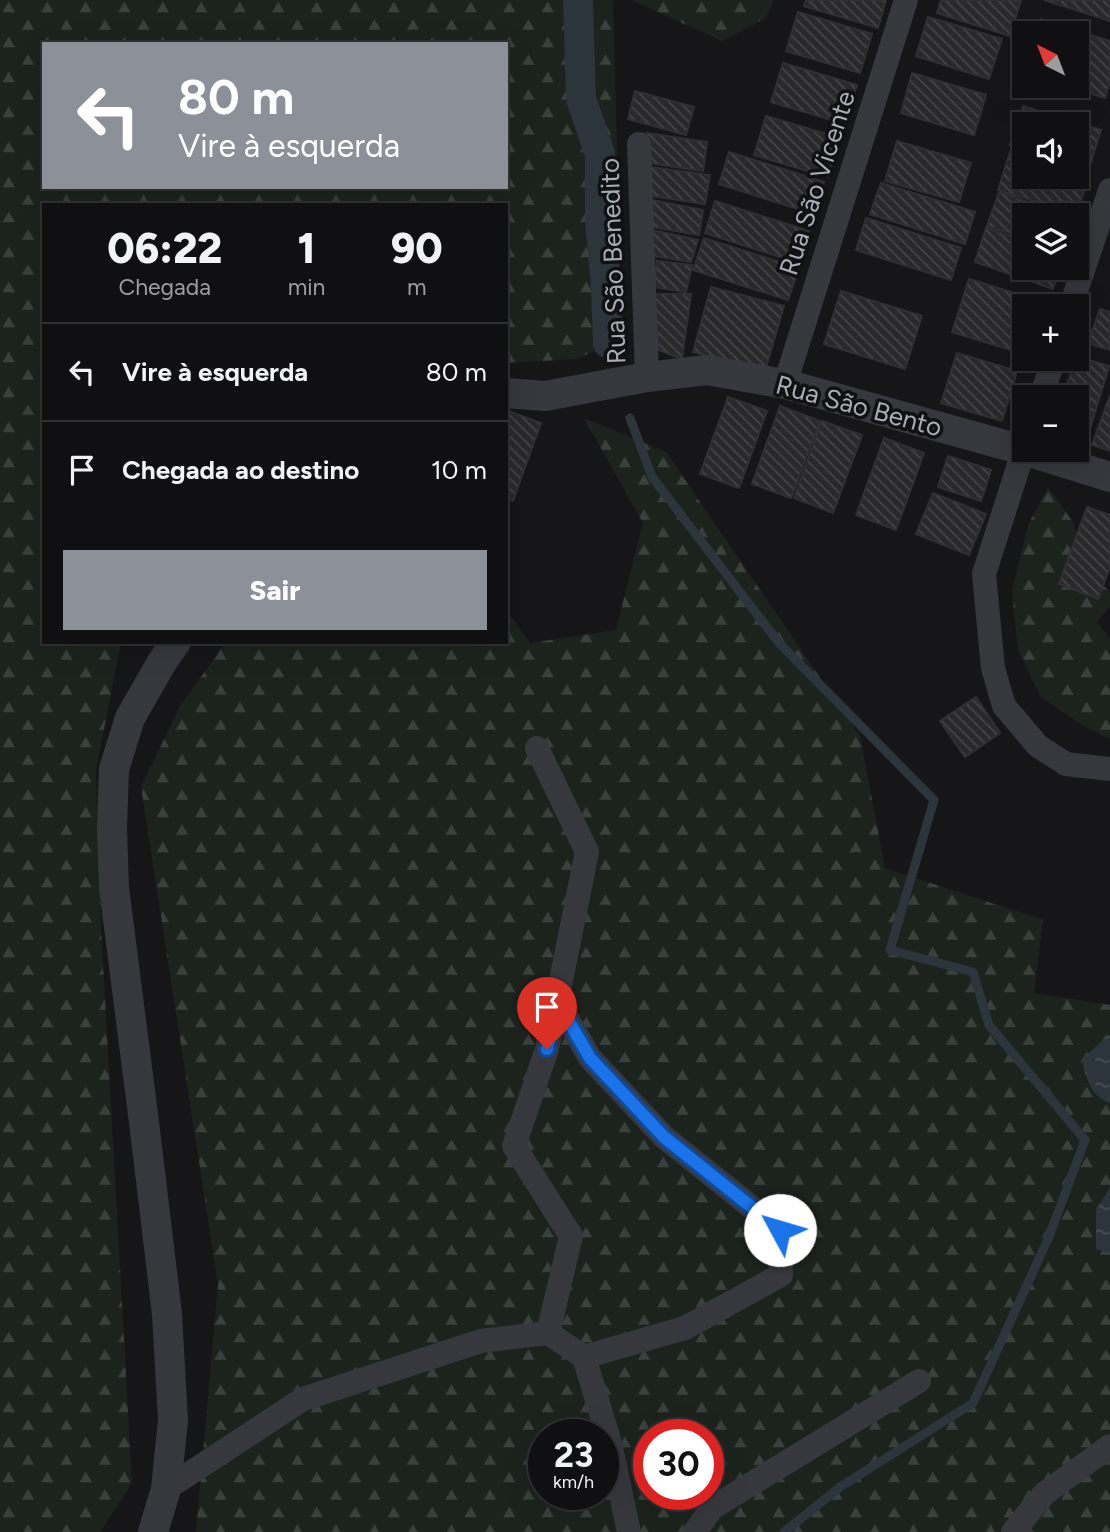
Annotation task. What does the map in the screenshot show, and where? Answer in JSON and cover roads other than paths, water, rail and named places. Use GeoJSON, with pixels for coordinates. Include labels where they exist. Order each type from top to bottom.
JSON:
{"type":"FeatureCollection","features":[{"type":"Feature","properties":{"kind":"street","name":"Rua São Vicente"},"geometry":{"type":"LineString","coordinates":[[785,384],[906,0]]}},
{"type":"Feature","properties":{"kind":"street","name":"Rua São Benedito"},"geometry":{"type":"LineString","coordinates":[[639,144],[647,377]]}},
{"type":"Feature","properties":{"kind":"street"},"geometry":{"type":"LineString","coordinates":[[1075,294],[1110,190]]}},
{"type":"Feature","properties":{"kind":"street","name":"Rua São Bento"},"geometry":{"type":"LineString","coordinates":[[508,393],[545,396],[647,377],[707,370],[785,384],[1012,447]]}},
{"type":"Feature","properties":{"kind":"street"},"geometry":{"type":"LineString","coordinates":[[1020,462],[984,573],[993,668],[1004,706],[1038,746],[1066,764],[1110,769]]}},
{"type":"Feature","properties":{"kind":"street","name":"Rua São Bento"},"geometry":{"type":"LineString","coordinates":[[1062,462],[1110,477]]}},
{"type":"Feature","properties":{"kind":"street"},"geometry":{"type":"LineString","coordinates":[[153,1532],[166,1489],[173,1420],[167,1314],[114,888],[112,830],[114,769],[130,718],[175,644]]}},
{"type":"Feature","properties":{"kind":"street"},"geometry":{"type":"LineString","coordinates":[[537,748],[587,852],[547,1049],[514,1146],[571,1236],[548,1333]]}},
{"type":"Feature","properties":{"kind":"street"},"geometry":{"type":"LineString","coordinates":[[557,1001],[590,1058],[664,1137],[780,1230],[781,1276],[685,1328],[584,1357]]}},
{"type":"Feature","properties":{"kind":"street"},"geometry":{"type":"LineString","coordinates":[[166,1489],[303,1399],[481,1341],[548,1333],[584,1357],[610,1443],[629,1532]]}},
{"type":"Feature","properties":{"kind":"street"},"geometry":{"type":"LineString","coordinates":[[695,1532],[712,1508],[919,1381]]}},
{"type":"Feature","properties":{"kind":"street"},"geometry":{"type":"LineString","coordinates":[[1013,1532],[1044,1494],[1110,1446]]}},
{"type":"Feature","properties":{"kind":"water"},"geometry":{"type":"Polygon","coordinates":[[[1110,1034],[1110,1103],[1094,1091],[1087,1079],[1082,1059],[1110,1034]]]}},
{"type":"Feature","properties":{"kind":"water"},"geometry":{"type":"Polygon","coordinates":[[[1110,1188],[1110,1253],[1096,1249],[1096,1209],[1110,1188]]]}},
{"type":"Feature","properties":{"kind":"waterway"},"geometry":{"type":"LineString","coordinates":[[578,0],[581,99],[600,154],[600,219],[608,343]]}},
{"type":"Feature","properties":{"kind":"waterway"},"geometry":{"type":"LineString","coordinates":[[630,418],[652,477],[779,643],[934,800],[890,950],[973,972],[989,1025],[1085,1140],[1048,1239],[973,1403],[840,1487],[784,1532]]}}]}
